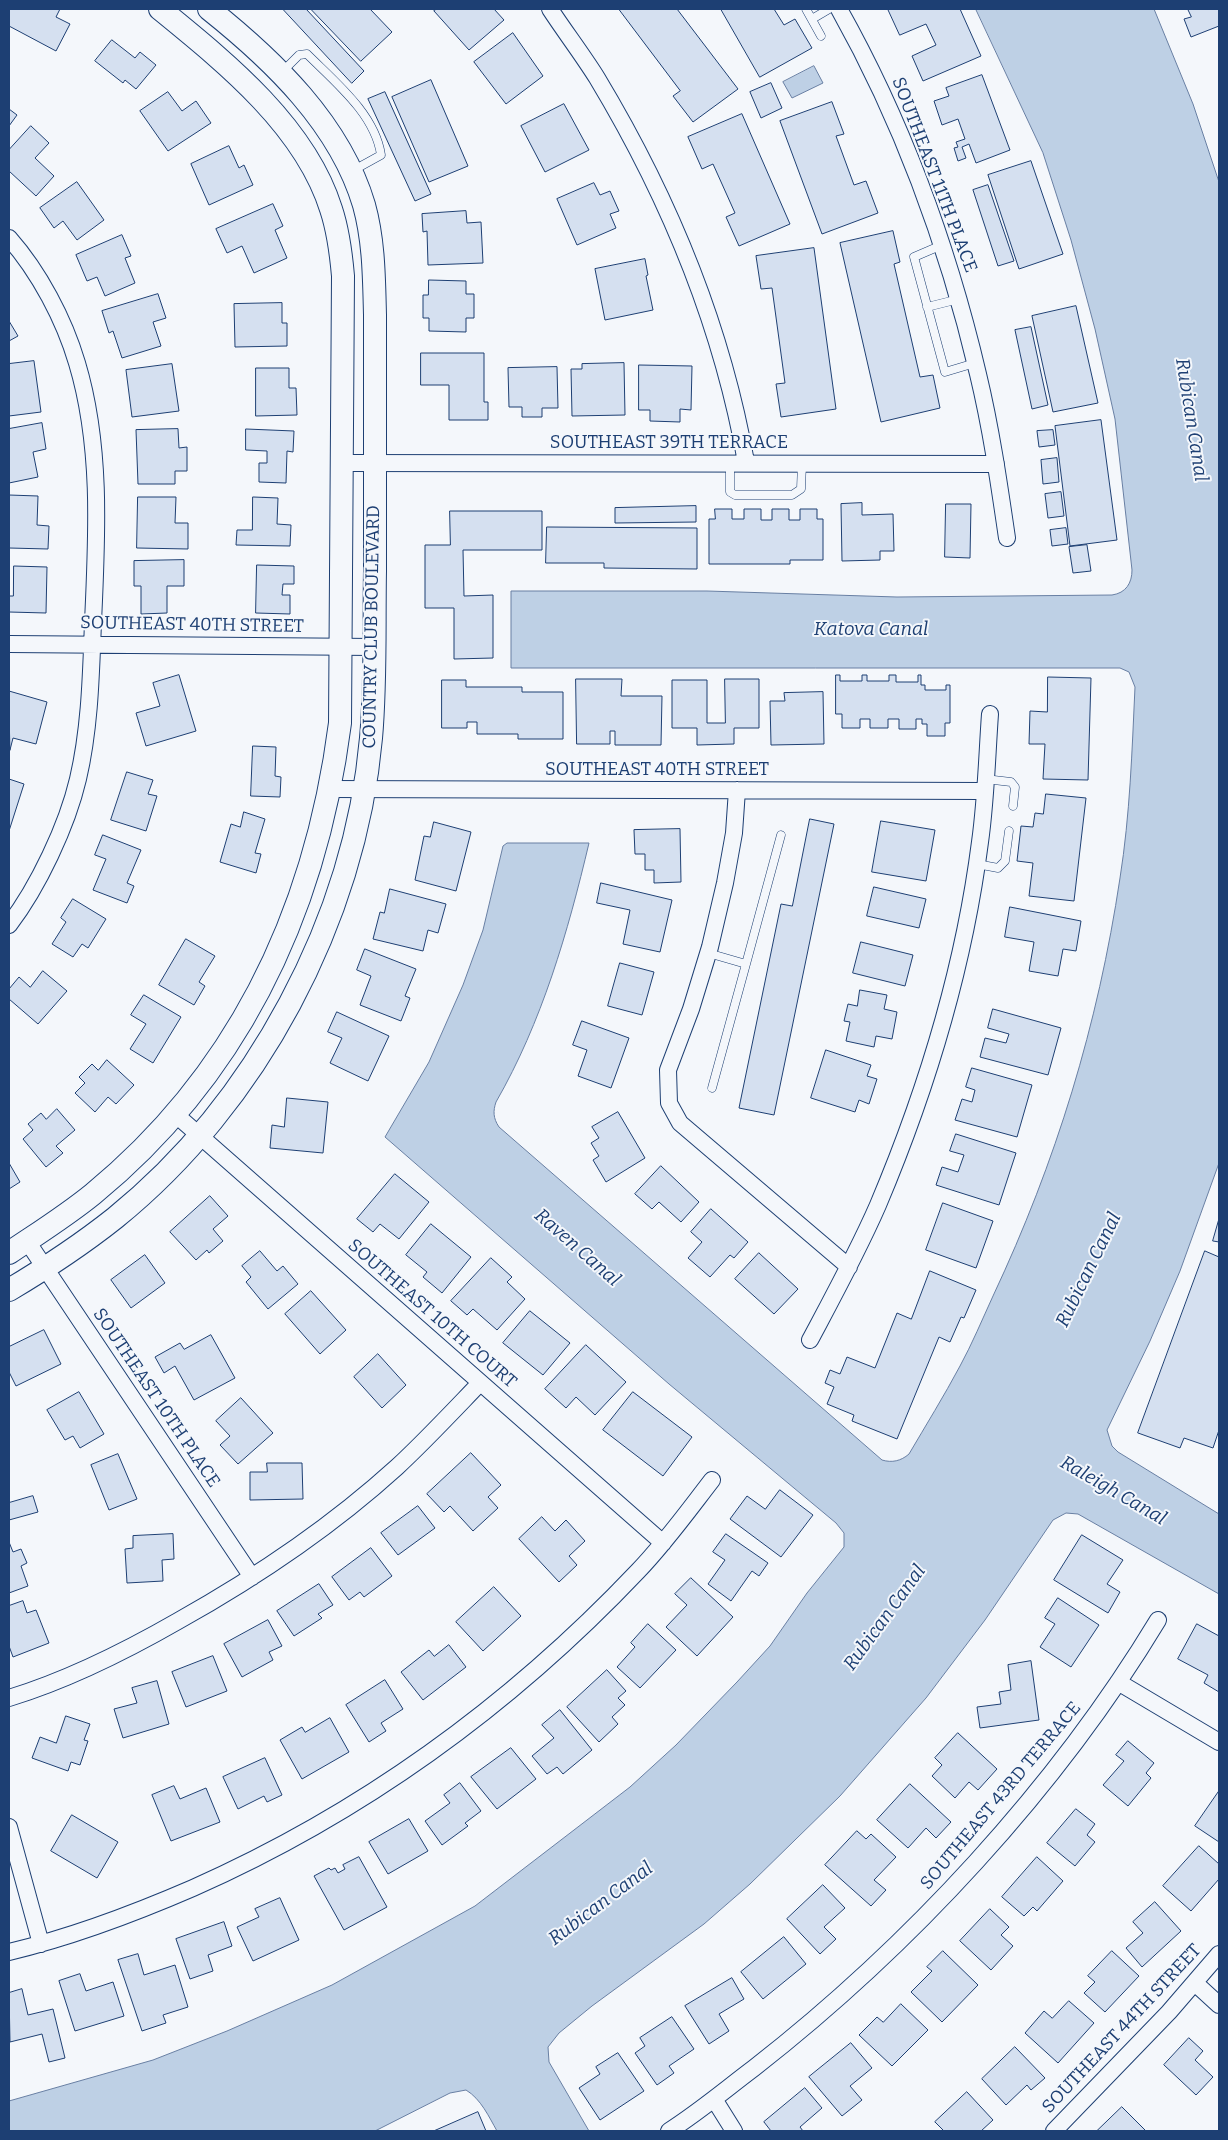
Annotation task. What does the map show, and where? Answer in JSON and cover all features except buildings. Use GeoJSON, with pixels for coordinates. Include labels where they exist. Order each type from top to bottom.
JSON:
{"type":"FeatureCollection","features":[{"type":"Feature","properties":{"kind":"main road","name":"COUNTRY CLUB BOULEVARD"},"geometry":{"type":"LineString","coordinates":[[18,1247],[92,1194],[147,1144],[202,1080],[229,1042],[270,970],[298,904],[311,866],[330,789],[340,723],[343,276],[337,228],[324,189],[304,153],[280,121],[238,77],[160,9]]}},
{"type":"Feature","properties":{"kind":"main road","name":"COUNTRY CLUB BOULEVARD"},"geometry":{"type":"LineString","coordinates":[[9,1290],[46,1268],[116,1217],[158,1179],[198,1136],[230,1097],[259,1055],[282,1018],[309,965],[340,885],[364,789],[372,738],[375,463],[374,271],[364,205],[340,150],[326,127],[280,74],[230,26],[209,9]]}},
{"type":"Feature","properties":{"kind":"street"},"geometry":{"type":"LineString","coordinates":[[550,9],[596,76],[631,137],[654,181],[684,249],[730,386],[739,424],[738,462]]}},
{"type":"Feature","properties":{"kind":"street","name":"SOUTHEAST 11TH PLACE"},"geometry":{"type":"LineString","coordinates":[[839,9],[876,78],[917,175],[942,245],[976,363],[996,464],[1007,538]]}},
{"type":"Feature","properties":{"kind":"street"},"geometry":{"type":"LineString","coordinates":[[9,238],[45,290],[63,325],[77,362],[84,392],[92,446],[95,484],[92,644],[84,752],[70,808],[59,834],[30,892],[9,925]]}},
{"type":"Feature","properties":{"kind":"street","name":"SOUTHEAST 39TH TERRACE"},"geometry":{"type":"LineString","coordinates":[[342,463],[802,462],[996,464]]}},
{"type":"Feature","properties":{"kind":"street","name":"SOUTHEAST 40TH STREET"},"geometry":{"type":"LineString","coordinates":[[9,644],[374,647]]}},
{"type":"Feature","properties":{"kind":"street"},"geometry":{"type":"LineString","coordinates":[[810,1340],[849,1267],[888,1180],[925,1082],[944,1018],[961,948],[976,864],[985,785],[990,714]]}},
{"type":"Feature","properties":{"kind":"street","name":"SOUTHEAST 40TH STREET"},"geometry":{"type":"LineString","coordinates":[[330,789],[738,790],[985,785]]}},
{"type":"Feature","properties":{"kind":"street"},"geometry":{"type":"LineString","coordinates":[[738,790],[734,833],[725,883],[708,953],[691,1009],[668,1070],[669,1103],[680,1123],[849,1267]]}},
{"type":"Feature","properties":{"kind":"street","name":"SOUTHEAST 10TH COURT"},"geometry":{"type":"LineString","coordinates":[[174,1114],[663,1543]]}},
{"type":"Feature","properties":{"kind":"street","name":"SOUTHEAST 10TH PLACE"},"geometry":{"type":"LineString","coordinates":[[18,1247],[46,1268],[252,1577]]}},
{"type":"Feature","properties":{"kind":"street"},"geometry":{"type":"LineString","coordinates":[[9,1698],[34,1691],[109,1658],[154,1635],[252,1577],[313,1535],[370,1490],[398,1466],[480,1383]]}},
{"type":"Feature","properties":{"kind":"street"},"geometry":{"type":"LineString","coordinates":[[9,1952],[104,1924],[145,1909],[228,1872],[312,1829],[393,1779],[470,1724],[536,1670],[590,1620],[663,1543],[712,1480]]}},
{"type":"Feature","properties":{"kind":"street","name":"SOUTHEAST 43RD TERRACE"},"geometry":{"type":"LineString","coordinates":[[670,2131],[714,2099],[813,2020],[874,1966],[933,1908],[989,1847],[1042,1784],[1118,1682],[1158,1620]]}},
{"type":"Feature","properties":{"kind":"street"},"geometry":{"type":"LineString","coordinates":[[1118,1682],[1219,1742]]}},
{"type":"Feature","properties":{"kind":"street"},"geometry":{"type":"LineString","coordinates":[[9,1827],[41,1944]]}},
{"type":"Feature","properties":{"kind":"street","name":"SOUTHEAST 44TH STREET"},"geometry":{"type":"LineString","coordinates":[[1054,2131],[1115,2070],[1219,1954]]}},
{"type":"Feature","properties":{"kind":"street"},"geometry":{"type":"LineString","coordinates":[[1195,1983],[1219,2004]]}},
{"type":"Feature","properties":{"kind":"street"},"geometry":{"type":"LineString","coordinates":[[714,2099],[734,2131]]}},
{"type":"Feature","properties":{"kind":"lane"},"geometry":{"type":"LineString","coordinates":[[806,9],[821,36]]}},
{"type":"Feature","properties":{"kind":"lane"},"geometry":{"type":"LineString","coordinates":[[812,19],[829,9]]}},
{"type":"Feature","properties":{"kind":"lane"},"geometry":{"type":"LineString","coordinates":[[280,74],[299,55],[307,54],[341,88],[368,122],[379,144],[381,156],[350,172]]}},
{"type":"Feature","properties":{"kind":"lane"},"geometry":{"type":"LineString","coordinates":[[942,245],[914,257],[945,372],[976,363]]}},
{"type":"Feature","properties":{"kind":"lane"},"geometry":{"type":"LineString","coordinates":[[928,307],[959,299]]}},
{"type":"Feature","properties":{"kind":"lane"},"geometry":{"type":"LineString","coordinates":[[738,462],[730,492],[735,495],[792,496],[801,489],[802,462]]}},
{"type":"Feature","properties":{"kind":"lane"},"geometry":{"type":"LineString","coordinates":[[985,785],[1012,782],[1015,787],[1013,806]]}},
{"type":"Feature","properties":{"kind":"lane"},"geometry":{"type":"LineString","coordinates":[[976,864],[998,868],[1005,861],[1008,831]]}},
{"type":"Feature","properties":{"kind":"lane"},"geometry":{"type":"LineString","coordinates":[[712,1088],[781,835]]}},
{"type":"Feature","properties":{"kind":"lane"},"geometry":{"type":"LineString","coordinates":[[708,953],[746,964]]}},
{"type":"Feature","properties":{"kind":"water"},"geometry":{"type":"Polygon","coordinates":[[[976,9],[1154,9],[1193,104],[1219,182],[1219,1163],[1180,1271],[1150,1341],[1107,1430],[1112,1446],[1118,1452],[1219,1514],[1219,1594],[1078,1514],[1066,1513],[1053,1520],[985,1620],[926,1698],[840,1796],[750,1884],[704,1924],[592,2006],[559,2033],[548,2047],[549,2062],[589,2131],[497,2131],[480,2103],[466,2090],[450,2093],[375,2131],[9,2131],[9,2101],[153,2060],[227,2031],[332,1985],[475,1906],[630,1787],[676,1745],[770,1646],[807,1593],[844,1547],[844,1533],[836,1523],[669,1384],[385,1137],[429,1062],[463,985],[483,930],[503,846],[507,843],[589,843],[572,910],[552,976],[527,1040],[494,1108],[494,1114],[499,1127],[882,1460],[896,1461],[909,1454],[954,1377],[977,1332],[1016,1246],[1055,1144],[1087,1040],[1100,986],[1111,933],[1126,831],[1135,687],[1129,672],[1120,668],[511,668],[511,591],[707,591],[897,597],[1112,595],[1121,592],[1127,587],[1131,579],[1132,570],[1115,419],[1095,329],[1071,240],[1043,153],[976,9]]]}},
{"type":"Feature","properties":{"kind":"water"},"geometry":{"type":"Polygon","coordinates":[[[814,66],[823,83],[792,98],[783,82],[814,66]]]}},
{"type":"Feature","properties":{"kind":"water label","name":"Rubican Canal"},"geometry":{"type":"Point","coordinates":[1191,420]}},
{"type":"Feature","properties":{"kind":"water label","name":"Katova Canal"},"geometry":{"type":"Point","coordinates":[871,630]}},
{"type":"Feature","properties":{"kind":"water label","name":"Raven Canal"},"geometry":{"type":"Point","coordinates":[577,1248]}},
{"type":"Feature","properties":{"kind":"water label","name":"Rubican Canal"},"geometry":{"type":"Point","coordinates":[1089,1270]}},
{"type":"Feature","properties":{"kind":"water label","name":"Raleigh Canal"},"geometry":{"type":"Point","coordinates":[1113,1491]}},
{"type":"Feature","properties":{"kind":"water label","name":"Rubican Canal"},"geometry":{"type":"Point","coordinates":[885,1618]}},
{"type":"Feature","properties":{"kind":"water label","name":"Rubican Canal"},"geometry":{"type":"Point","coordinates":[601,1904]}}]}
